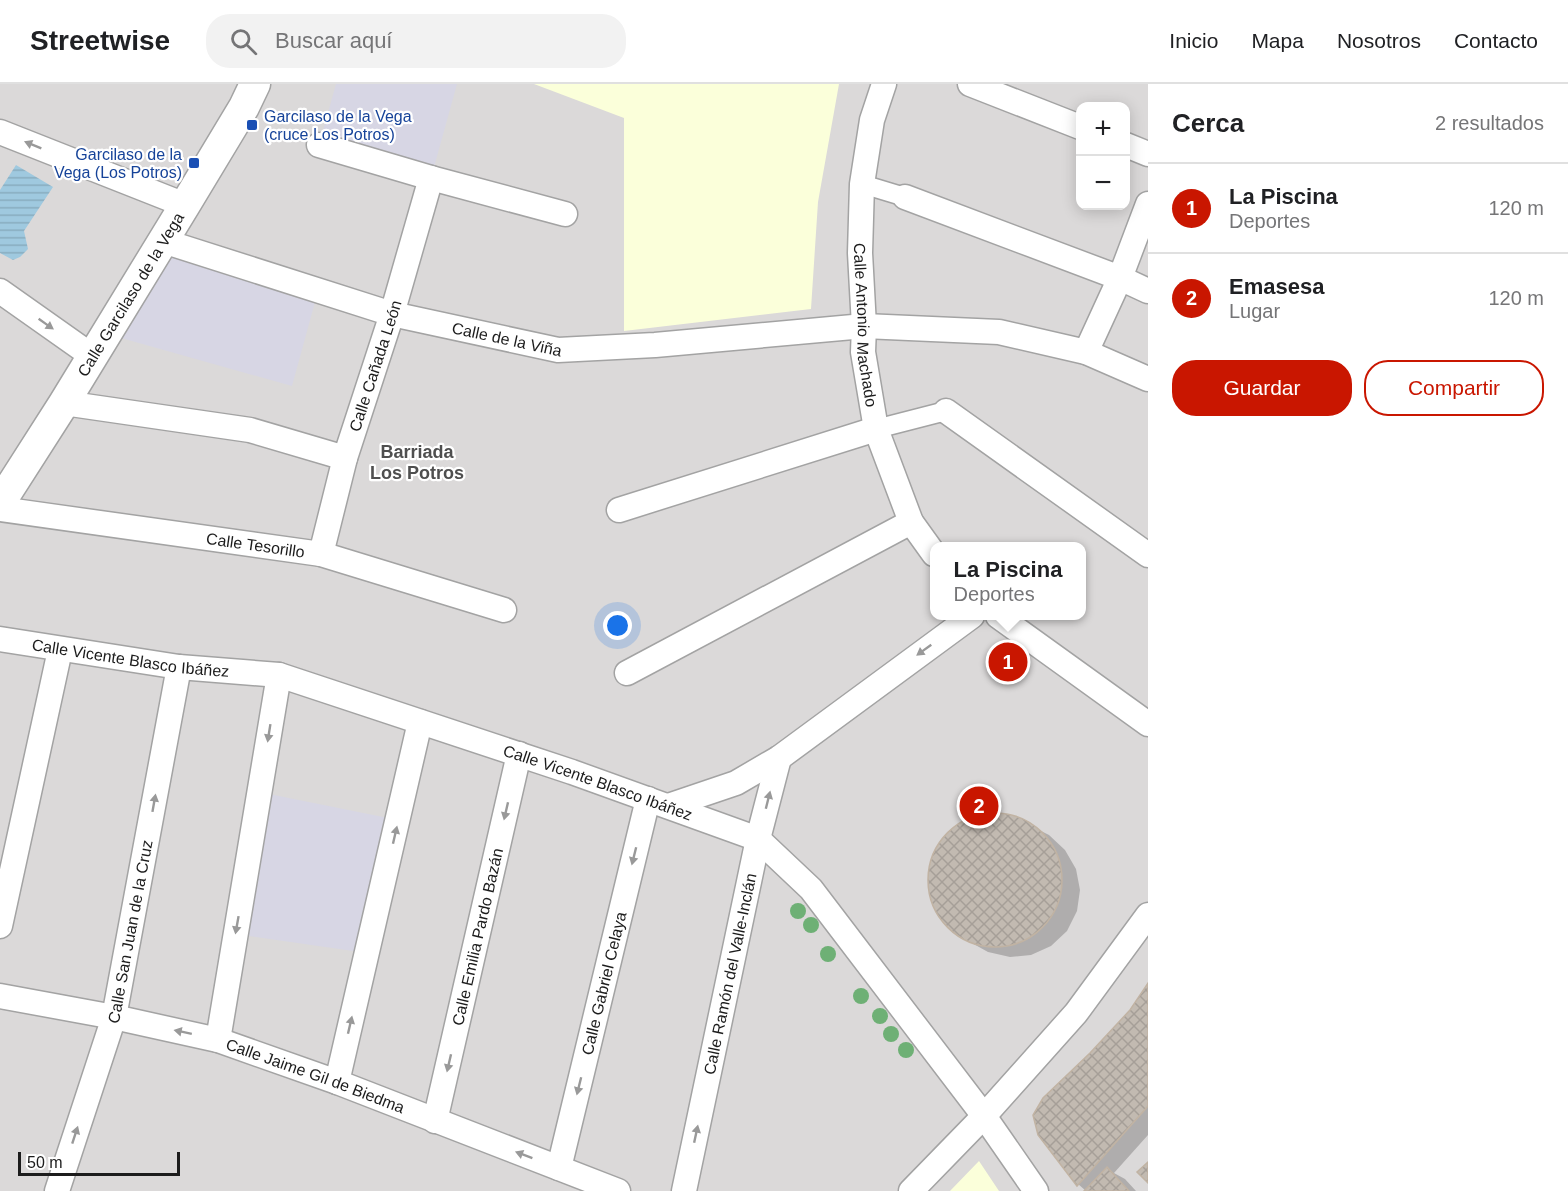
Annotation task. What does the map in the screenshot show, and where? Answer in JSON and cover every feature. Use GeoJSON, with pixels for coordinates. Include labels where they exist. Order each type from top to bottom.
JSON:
{"type":"FeatureCollection","features":[{"type":"Feature","properties":{"kind":"street","name":"Calle Garcilaso de la Vega"},"geometry":{"type":"LineString","coordinates":[[2,497],[64,403],[244,107],[255,84]]}},
{"type":"Feature","properties":{"kind":"street","name":"Calle Antonio Machado"},"geometry":{"type":"LineString","coordinates":[[884,84],[872,120],[862,184],[860,253],[863,352],[876,429],[911,522],[930,548]]}},
{"type":"Feature","properties":{"kind":"street"},"geometry":{"type":"LineString","coordinates":[[970,84],[1076,125]]}},
{"type":"Feature","properties":{"kind":"street"},"geometry":{"type":"LineString","coordinates":[[0,132],[185,205]]}},
{"type":"Feature","properties":{"kind":"street"},"geometry":{"type":"LineString","coordinates":[[319,145],[565,214]]}},
{"type":"Feature","properties":{"kind":"street"},"geometry":{"type":"LineString","coordinates":[[1130,147],[1148,154]]}},
{"type":"Feature","properties":{"kind":"street","name":"Calle Cañada León"},"geometry":{"type":"LineString","coordinates":[[321,554],[345,458],[392,314],[431,178]]}},
{"type":"Feature","properties":{"kind":"street"},"geometry":{"type":"LineString","coordinates":[[862,184],[905,197],[1120,278],[1148,291]]}},
{"type":"Feature","properties":{"kind":"street"},"geometry":{"type":"LineString","coordinates":[[1086,352],[1120,278],[1148,204]]}},
{"type":"Feature","properties":{"kind":"street","name":"Calle de la Viña"},"geometry":{"type":"LineString","coordinates":[[163,241],[392,314],[558,350],[655,345],[864,326],[999,332],[1086,352],[1148,379]]}},
{"type":"Feature","properties":{"kind":"street"},"geometry":{"type":"LineString","coordinates":[[0,291],[92,356]]}},
{"type":"Feature","properties":{"kind":"street"},"geometry":{"type":"LineString","coordinates":[[64,403],[250,430],[345,458]]}},
{"type":"Feature","properties":{"kind":"street"},"geometry":{"type":"LineString","coordinates":[[619,510],[876,429],[946,411],[1148,555]]}},
{"type":"Feature","properties":{"kind":"street","name":"Calle Tesorillo"},"geometry":{"type":"LineString","coordinates":[[2,497],[321,554],[504,610]]}},
{"type":"Feature","properties":{"kind":"street"},"geometry":{"type":"LineString","coordinates":[[627,673],[911,522]]}},
{"type":"Feature","properties":{"kind":"street"},"geometry":{"type":"LineString","coordinates":[[658,803],[736,783],[779,758],[965,620]]}},
{"type":"Feature","properties":{"kind":"street"},"geometry":{"type":"LineString","coordinates":[[1005,620],[1148,724]]}},
{"type":"Feature","properties":{"kind":"street","name":"Calle Vicente Blasco Ibáñez"},"geometry":{"type":"LineString","coordinates":[[0,639],[179,667],[279,675],[519,754],[758,839],[811,889],[984,1116],[1036,1191]]}},
{"type":"Feature","properties":{"kind":"street"},"geometry":{"type":"LineString","coordinates":[[0,926],[60,650]]}},
{"type":"Feature","properties":{"kind":"street","name":"Calle San Juan de la Cruz"},"geometry":{"type":"LineString","coordinates":[[57,1191],[114,1017],[179,667]]}},
{"type":"Feature","properties":{"kind":"street"},"geometry":{"type":"LineString","coordinates":[[218,1040],[279,675]]}},
{"type":"Feature","properties":{"kind":"street"},"geometry":{"type":"LineString","coordinates":[[337,1082],[420,722]]}},
{"type":"Feature","properties":{"kind":"street","name":"Calle Emilia Pardo Bazán"},"geometry":{"type":"LineString","coordinates":[[435,1121],[519,754]]}},
{"type":"Feature","properties":{"kind":"street","name":"Calle Ramón del Valle-Inclán"},"geometry":{"type":"LineString","coordinates":[[684,1191],[758,839],[779,758]]}},
{"type":"Feature","properties":{"kind":"street","name":"Calle Gabriel Celaya"},"geometry":{"type":"LineString","coordinates":[[559,1168],[658,803]]}},
{"type":"Feature","properties":{"kind":"street"},"geometry":{"type":"LineString","coordinates":[[911,1191],[984,1116],[1076,1013],[1148,915]]}},
{"type":"Feature","properties":{"kind":"street","name":"Calle Jaime Gil de Biedma"},"geometry":{"type":"LineString","coordinates":[[0,996],[114,1017],[218,1040],[337,1082],[618,1191]]}},
{"type":"Feature","properties":{"kind":"shaded area"},"geometry":{"type":"Polygon","coordinates":[[[0,84],[1148,84],[1148,1191],[0,1191],[0,84]]]}},
{"type":"Feature","properties":{"kind":"shaded area"},"geometry":{"type":"Polygon","coordinates":[[[336,84],[457,84],[431,178],[319,145],[336,84]]]}},
{"type":"Feature","properties":{"kind":"shaded area"},"geometry":{"type":"Polygon","coordinates":[[[534,84],[839,84],[818,202],[811,309],[624,331],[624,118],[534,84]]]}},
{"type":"Feature","properties":{"kind":"shaded area"},"geometry":{"type":"Polygon","coordinates":[[[163,241],[318,291],[292,386],[107,334],[163,241]]]}},
{"type":"Feature","properties":{"kind":"shaded area"},"geometry":{"type":"Polygon","coordinates":[[[259,792],[398,820],[367,953],[235,934],[259,792]]]}},
{"type":"Feature","properties":{"kind":"shaded area"},"geometry":{"type":"Polygon","coordinates":[[[979,1161],[999,1191],[950,1191],[979,1161]]]}},
{"type":"Feature","properties":{"kind":"water"},"geometry":{"type":"Polygon","coordinates":[[[16,165],[53,187],[24,231],[28,249],[13,260],[0,253],[0,190],[16,165]]]}},
{"type":"Feature","properties":{"kind":"water"},"geometry":{"type":"Polygon","coordinates":[[[1001,647],[1024,665],[1015,677],[1010,679],[1007,671],[992,660],[1001,647]]]}},
{"type":"Feature","properties":{"kind":"building"},"geometry":{"type":"Polygon","coordinates":[[[990,795],[993,811],[968,816],[965,800],[990,795]]]}},
{"type":"Feature","properties":{"kind":"building"},"geometry":{"type":"Polygon","coordinates":[[[995,813],[1021,818],[1042,833],[1057,854],[1062,880],[1057,906],[1042,927],[1021,942],[995,947],[969,942],[948,927],[933,906],[928,880],[933,854],[948,833],[969,818],[995,813]]]}},
{"type":"Feature","properties":{"kind":"building"},"geometry":{"type":"Polygon","coordinates":[[[1148,983],[1148,1106],[1077,1186],[1038,1135],[1033,1115],[1043,1098],[1130,1010],[1148,983]]]}},
{"type":"Feature","properties":{"kind":"building"},"geometry":{"type":"Polygon","coordinates":[[[1148,1162],[1148,1183],[1137,1172],[1148,1162]]]}},
{"type":"Feature","properties":{"kind":"building"},"geometry":{"type":"Polygon","coordinates":[[[1107,1167],[1129,1191],[1084,1191],[1107,1167]]]}},
{"type":"Feature","properties":{"kind":"place","name":"Garcilaso de la Vega (cruce Los Potros)"},"geometry":{"type":"Point","coordinates":[252,125]}},
{"type":"Feature","properties":{"kind":"place","name":"Garcilaso de la Vega (Los Potros)"},"geometry":{"type":"Point","coordinates":[194,163]}},
{"type":"Feature","properties":{"kind":"place","name":"La Piscina"},"geometry":{"type":"Point","coordinates":[1008,662]}},
{"type":"Feature","properties":{"kind":"place","name":"Emasesa"},"geometry":{"type":"Point","coordinates":[979,806]}},
{"type":"Feature","properties":{"kind":"district","name":"Barriada Los Potros"},"geometry":{"type":"Point","coordinates":[417,462]}}]}
